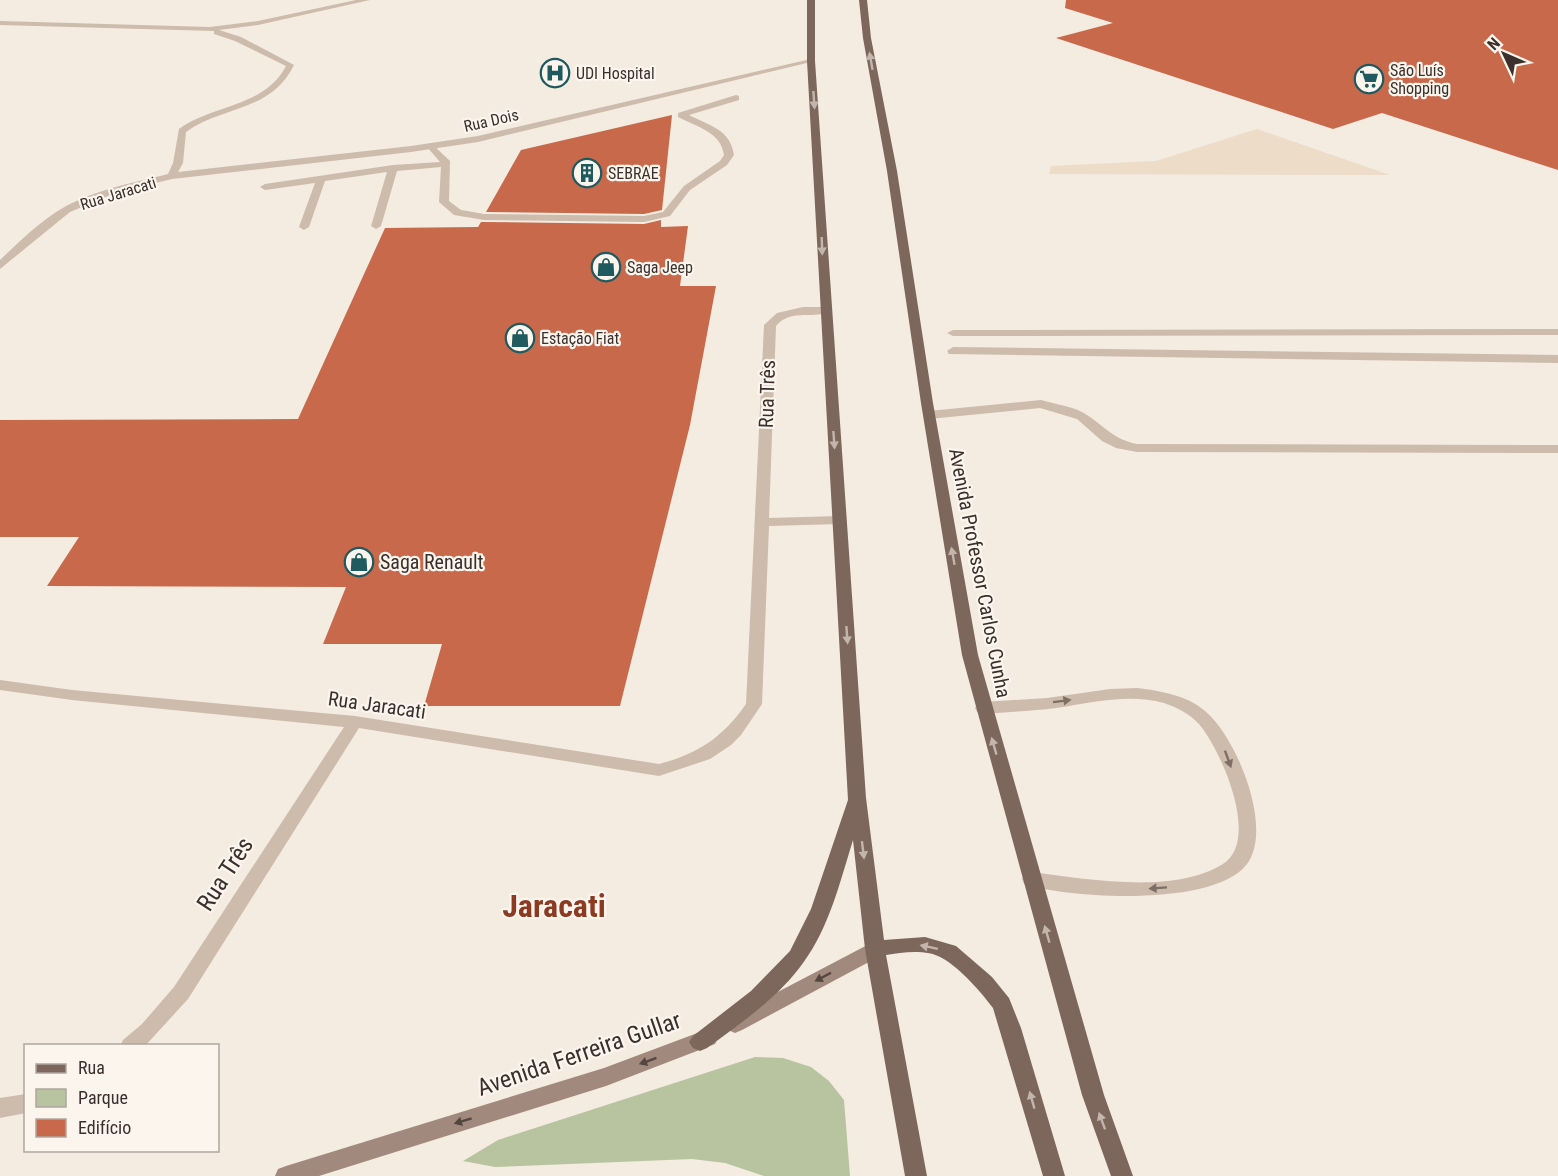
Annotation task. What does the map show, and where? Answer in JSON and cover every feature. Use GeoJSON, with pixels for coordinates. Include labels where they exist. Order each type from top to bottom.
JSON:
{"type":"FeatureCollection","features":[{"type":"Feature","properties":{"kind":"main road"},"geometry":{"type":"LineString","coordinates":[[812,0],[811,61],[820,187],[825,310],[857,798],[875,949],[916,1176]]}},
{"type":"Feature","properties":{"kind":"main road","name":"Avenida Professor Carlos Cunha"},"geometry":{"type":"LineString","coordinates":[[863,0],[867,38],[894,183],[929,415],[970,655],[1093,1095],[1122,1176]]}},
{"type":"Feature","properties":{"kind":"main road"},"geometry":{"type":"LineString","coordinates":[[700,1042],[744,1009],[780,976],[805,943],[857,798]]}},
{"type":"Feature","properties":{"kind":"main road"},"geometry":{"type":"LineString","coordinates":[[875,949],[898,945],[925,945],[948,952],[985,983],[1002,1004],[1011,1028],[1053,1176]]}},
{"type":"Feature","properties":{"kind":"main road","name":"Avenida Ferreira Gullar"},"geometry":{"type":"LineString","coordinates":[[286,1176],[606,1077],[700,1042],[875,949]]}},
{"type":"Feature","properties":{"kind":"street"},"geometry":{"type":"LineString","coordinates":[[0,23],[210,29],[258,23],[366,0]]}},
{"type":"Feature","properties":{"kind":"street","name":"Rua Jaracati"},"geometry":{"type":"LineString","coordinates":[[0,266],[40,229],[66,210],[112,191],[172,176],[178,163],[182,131],[254,99],[288,73],[290,64],[238,39],[210,29]]}},
{"type":"Feature","properties":{"kind":"street","name":"Rua Dois"},"geometry":{"type":"LineString","coordinates":[[172,176],[432,147],[478,139],[811,61]]}},
{"type":"Feature","properties":{"kind":"street"},"geometry":{"type":"LineString","coordinates":[[432,147],[446,164],[444,202],[458,213],[484,217],[644,219],[666,214],[687,188],[724,164],[729,155],[727,142],[720,135],[681,115],[736,98]]}},
{"type":"Feature","properties":{"kind":"street"},"geometry":{"type":"LineString","coordinates":[[265,187],[393,168],[446,164]]}},
{"type":"Feature","properties":{"kind":"street"},"geometry":{"type":"LineString","coordinates":[[376,226],[393,168]]}},
{"type":"Feature","properties":{"kind":"street"},"geometry":{"type":"LineString","coordinates":[[304,227],[321,178]]}},
{"type":"Feature","properties":{"kind":"street","name":"Rua Três"},"geometry":{"type":"LineString","coordinates":[[737,731],[754,704],[770,325],[778,317],[789,312],[825,310]]}},
{"type":"Feature","properties":{"kind":"street"},"geometry":{"type":"LineString","coordinates":[[953,333],[1558,332]]}},
{"type":"Feature","properties":{"kind":"street"},"geometry":{"type":"LineString","coordinates":[[953,351],[1558,359]]}},
{"type":"Feature","properties":{"kind":"street"},"geometry":{"type":"LineString","coordinates":[[929,415],[1041,405],[1081,416],[1107,438],[1121,445],[1137,448],[1558,449]]}},
{"type":"Feature","properties":{"kind":"street"},"geometry":{"type":"LineString","coordinates":[[762,522],[839,520]]}},
{"type":"Feature","properties":{"kind":"street","name":"Rua Jaracati"},"geometry":{"type":"LineString","coordinates":[[0,685],[72,695],[355,722],[659,770],[692,762],[718,747],[737,731]]}},
{"type":"Feature","properties":{"kind":"street"},"geometry":{"type":"LineString","coordinates":[[983,708],[1132,693],[1164,698],[1184,705],[1203,717],[1223,745],[1241,794],[1249,827],[1247,848],[1238,862],[1226,872],[1196,884],[1153,889],[1031,879]]}},
{"type":"Feature","properties":{"kind":"street","name":"Rua Três"},"geometry":{"type":"LineString","coordinates":[[132,1044],[149,1030],[181,993],[355,722]]}},
{"type":"Feature","properties":{"kind":"street"},"geometry":{"type":"LineString","coordinates":[[0,1108],[24,1103]]}},
{"type":"Feature","properties":{"kind":"green space"},"geometry":{"type":"Polygon","coordinates":[[[755,1057],[783,1058],[811,1067],[829,1081],[844,1100],[850,1176],[764,1176],[725,1163],[692,1159],[495,1167],[463,1161],[498,1140],[755,1057]]]}},
{"type":"Feature","properties":{"kind":"shaded area"},"geometry":{"type":"Polygon","coordinates":[[[1257,129],[1390,175],[1049,174],[1051,166],[1156,161],[1257,129]]]}},
{"type":"Feature","properties":{"kind":"building","name":"São Luís Shopping"},"geometry":{"type":"Polygon","coordinates":[[[1066,0],[1558,0],[1558,170],[1382,113],[1333,129],[1056,38],[1113,23],[1065,8],[1066,0]]]}},
{"type":"Feature","properties":{"kind":"building","name":"SEBRAE"},"geometry":{"type":"Polygon","coordinates":[[[672,115],[662,210],[644,214],[486,212],[521,150],[672,115]]]}},
{"type":"Feature","properties":{"kind":"building","name":"Saga Renault"},"geometry":{"type":"Polygon","coordinates":[[[661,220],[661,227],[688,226],[680,286],[716,286],[690,425],[620,706],[424,706],[442,644],[323,644],[346,587],[47,586],[79,537],[0,537],[0,420],[298,419],[385,228],[478,227],[481,222],[644,224],[661,220]]]}},
{"type":"Feature","properties":{"kind":"place","name":"UDI Hospital"},"geometry":{"type":"Point","coordinates":[555,73]}},
{"type":"Feature","properties":{"kind":"place","name":"São Luís Shopping"},"geometry":{"type":"Point","coordinates":[1369,79]}},
{"type":"Feature","properties":{"kind":"place","name":"SEBRAE"},"geometry":{"type":"Point","coordinates":[587,173]}},
{"type":"Feature","properties":{"kind":"place","name":"Saga Jeep"},"geometry":{"type":"Point","coordinates":[606,267]}},
{"type":"Feature","properties":{"kind":"place","name":"Estação Fiat"},"geometry":{"type":"Point","coordinates":[520,338]}},
{"type":"Feature","properties":{"kind":"place","name":"Saga Renault"},"geometry":{"type":"Point","coordinates":[359,562]}},
{"type":"Feature","properties":{"kind":"district","name":"Jaracati"},"geometry":{"type":"Point","coordinates":[554,906]}}]}
